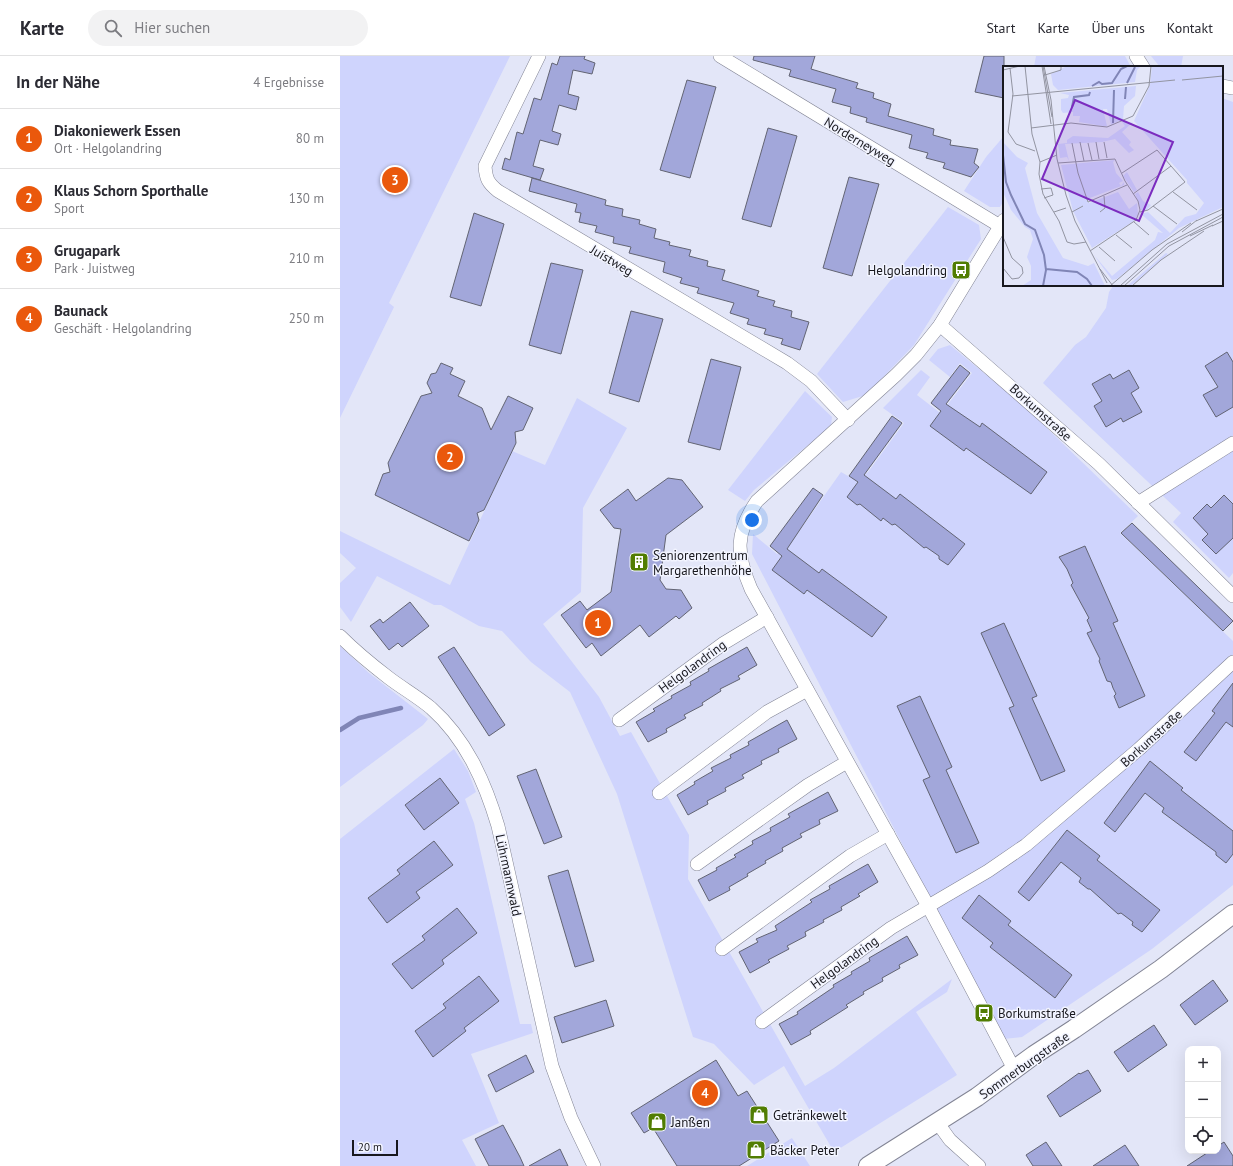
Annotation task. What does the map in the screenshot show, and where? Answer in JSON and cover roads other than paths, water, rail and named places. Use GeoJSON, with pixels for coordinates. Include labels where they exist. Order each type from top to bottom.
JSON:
{"type":"FeatureCollection","features":[{"type":"Feature","properties":{"kind":"street","name":"Juistweg"},"geometry":{"type":"LineString","coordinates":[[539,56],[485,166],[488,184],[787,363],[811,381],[848,420]]}},
{"type":"Feature","properties":{"kind":"street","name":"Norderneyweg"},"geometry":{"type":"LineString","coordinates":[[720,56],[1002,223]]}},
{"type":"Feature","properties":{"kind":"street"},"geometry":{"type":"LineString","coordinates":[[1136,56],[1142,66]]}},
{"type":"Feature","properties":{"kind":"street"},"geometry":{"type":"LineString","coordinates":[[1223,86],[1233,88]]}},
{"type":"Feature","properties":{"kind":"street"},"geometry":{"type":"LineString","coordinates":[[1002,223],[940,325],[916,355],[848,420],[757,501],[744,522],[739,538],[743,571],[807,690],[928,906],[1014,1069]]}},
{"type":"Feature","properties":{"kind":"street","name":"Borkumstraße"},"geometry":{"type":"LineString","coordinates":[[940,325],[1099,464],[1233,596]]}},
{"type":"Feature","properties":{"kind":"street"},"geometry":{"type":"LineString","coordinates":[[1138,503],[1233,443]]}},
{"type":"Feature","properties":{"kind":"street","name":"Helgolandring"},"geometry":{"type":"LineString","coordinates":[[619,720],[724,643],[767,616]]}},
{"type":"Feature","properties":{"kind":"street","name":"Lührmannwald"},"geometry":{"type":"LineString","coordinates":[[340,636],[389,678],[431,708],[451,728],[478,771],[488,791],[498,826],[552,1066],[571,1118],[594,1166]]}},
{"type":"Feature","properties":{"kind":"street","name":"Borkumstraße"},"geometry":{"type":"LineString","coordinates":[[928,906],[988,871],[1026,844],[1139,749],[1233,662]]}},
{"type":"Feature","properties":{"kind":"street"},"geometry":{"type":"LineString","coordinates":[[658,793],[767,712],[807,690]]}},
{"type":"Feature","properties":{"kind":"street"},"geometry":{"type":"LineString","coordinates":[[697,864],[808,785],[847,762]]}},
{"type":"Feature","properties":{"kind":"street"},"geometry":{"type":"LineString","coordinates":[[722,949],[850,856],[888,834]]}},
{"type":"Feature","properties":{"kind":"street","name":"Helgolandring"},"geometry":{"type":"LineString","coordinates":[[762,1022],[890,928],[928,906]]}},
{"type":"Feature","properties":{"kind":"street","name":"Sommerburgstraße"},"geometry":{"type":"LineString","coordinates":[[868,1166],[977,1097],[1014,1069],[1166,965],[1233,914]]}},
{"type":"Feature","properties":{"kind":"street"},"geometry":{"type":"LineString","coordinates":[[937,1122],[950,1140],[979,1166]]}},
{"type":"Feature","properties":{"kind":"waterway"},"geometry":{"type":"LineString","coordinates":[[340,730],[359,718],[401,708]]}},
{"type":"Feature","properties":{"kind":"place","name":"Grugapark"},"geometry":{"type":"Point","coordinates":[395,180]}},
{"type":"Feature","properties":{"kind":"place","name":"Helgolandring"},"geometry":{"type":"Point","coordinates":[961,270]}},
{"type":"Feature","properties":{"kind":"place","name":"Klaus Schorn Sporthalle"},"geometry":{"type":"Point","coordinates":[450,457]}},
{"type":"Feature","properties":{"kind":"place","name":"Seniorenzentrum Margarethenhöhe"},"geometry":{"type":"Point","coordinates":[639,562]}},
{"type":"Feature","properties":{"kind":"place","name":"Diakoniewerk Essen"},"geometry":{"type":"Point","coordinates":[598,623]}},
{"type":"Feature","properties":{"kind":"place","name":"Borkumstraße"},"geometry":{"type":"Point","coordinates":[984,1013]}},
{"type":"Feature","properties":{"kind":"place","name":"Baunack"},"geometry":{"type":"Point","coordinates":[705,1093]}},
{"type":"Feature","properties":{"kind":"place","name":"Getränkewelt"},"geometry":{"type":"Point","coordinates":[759,1115]}},
{"type":"Feature","properties":{"kind":"place","name":"Janßen"},"geometry":{"type":"Point","coordinates":[657,1122]}},
{"type":"Feature","properties":{"kind":"place","name":"Bäcker Peter"},"geometry":{"type":"Point","coordinates":[756,1150]}}]}
